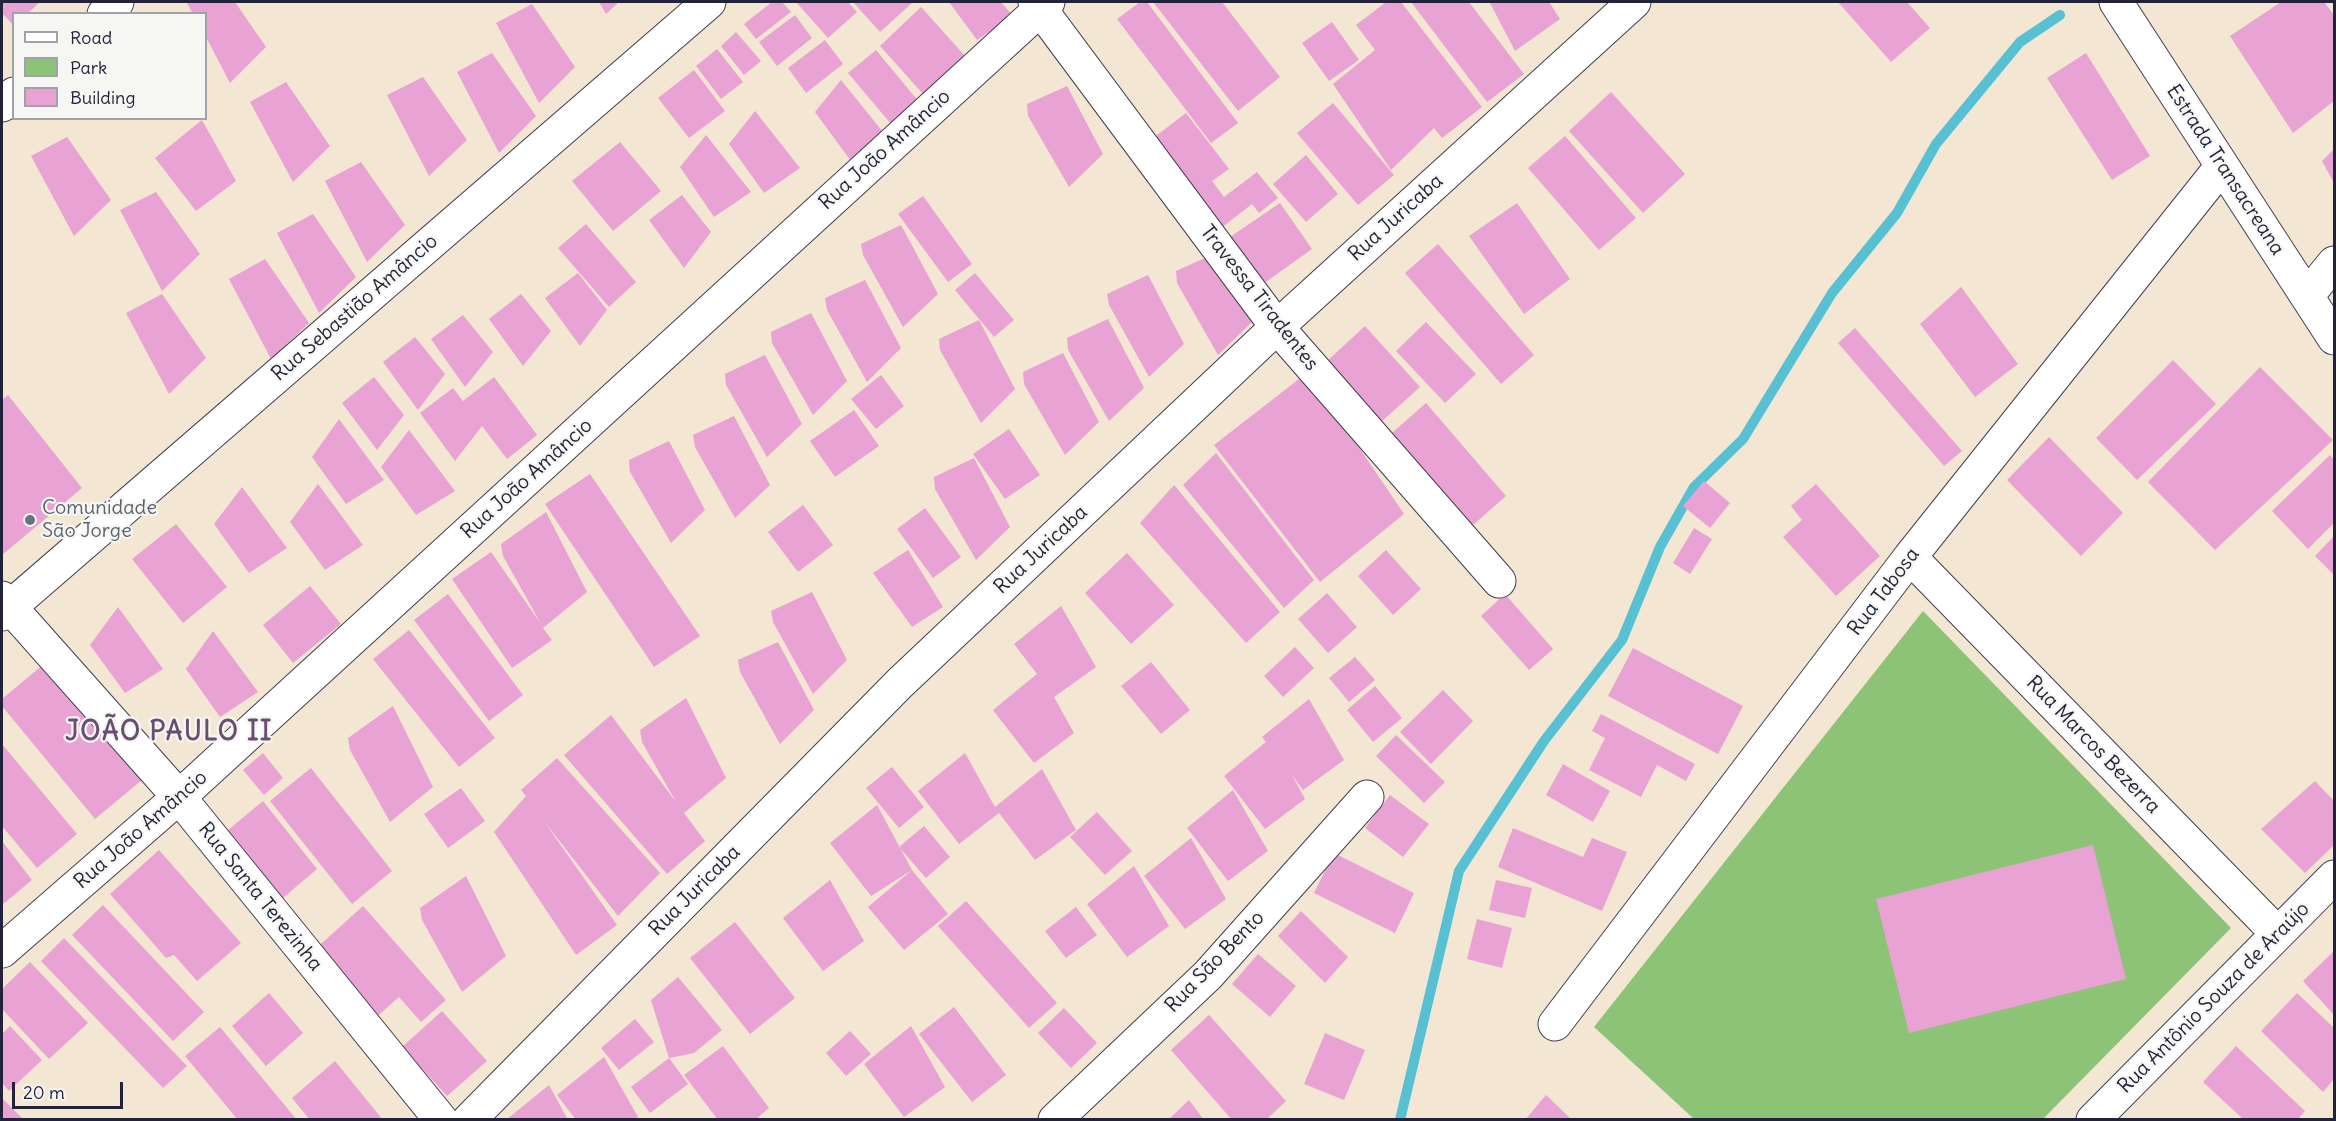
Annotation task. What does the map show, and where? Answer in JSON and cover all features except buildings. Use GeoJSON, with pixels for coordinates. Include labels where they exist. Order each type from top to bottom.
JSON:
{"type":"FeatureCollection","features":[{"type":"Feature","properties":{"kind":"street","name":"Rua Sebastião Amâncio"},"geometry":{"type":"LineString","coordinates":[[4,606],[709,2]]}},
{"type":"Feature","properties":{"kind":"street","name":"Rua Juricaba"},"geometry":{"type":"LineString","coordinates":[[469,1119],[900,683],[1277,327],[1634,2]]}},
{"type":"Feature","properties":{"kind":"street","name":"Estrada Transacreana"},"geometry":{"type":"LineString","coordinates":[[2119,3],[2334,338]]}},
{"type":"Feature","properties":{"kind":"street","name":"Travessa Tiradentes"},"geometry":{"type":"LineString","coordinates":[[1042,4],[1277,327],[1499,581]]}},
{"type":"Feature","properties":{"kind":"street","name":"Rua João Amâncio"},"geometry":{"type":"LineString","coordinates":[[2,951],[179,797],[1042,4]]}},
{"type":"Feature","properties":{"kind":"street","name":"Rua Tabosa"},"geometry":{"type":"LineString","coordinates":[[1555,1024],[1910,557],[2222,166]]}},
{"type":"Feature","properties":{"kind":"street"},"geometry":{"type":"LineString","coordinates":[[2307,296],[2334,263]]}},
{"type":"Feature","properties":{"kind":"street","name":"Rua Marcos Bezerra"},"geometry":{"type":"LineString","coordinates":[[1910,557],[2277,933]]}},
{"type":"Feature","properties":{"kind":"street","name":"Rua Santa Terezinha"},"geometry":{"type":"LineString","coordinates":[[4,606],[179,797],[441,1119]]}},
{"type":"Feature","properties":{"kind":"street","name":"Rua São Bento"},"geometry":{"type":"LineString","coordinates":[[1055,1119],[1208,975],[1367,796]]}},
{"type":"Feature","properties":{"kind":"street","name":"Rua Antônio Souza de Araújo"},"geometry":{"type":"LineString","coordinates":[[2093,1119],[2334,876]]}},
{"type":"Feature","properties":{"kind":"green space"},"geometry":{"type":"Polygon","coordinates":[[[1923,611],[2231,928],[2043,1119],[1694,1119],[1594,1027],[1923,611]]]}},
{"type":"Feature","properties":{"kind":"waterway"},"geometry":{"type":"LineString","coordinates":[[1400,1120],[1459,871],[1544,741],[1622,640],[1660,547],[1694,487],[1743,439],[1832,293],[1897,213],[1936,144],[2020,42],[2060,15]]}},
{"type":"Feature","properties":{"kind":"place","name":"Comunidade São Jorge"},"geometry":{"type":"Point","coordinates":[30,520]}},
{"type":"Feature","properties":{"kind":"district","name":"JOÃO PAULO II"},"geometry":{"type":"Point","coordinates":[169,733]}}]}
